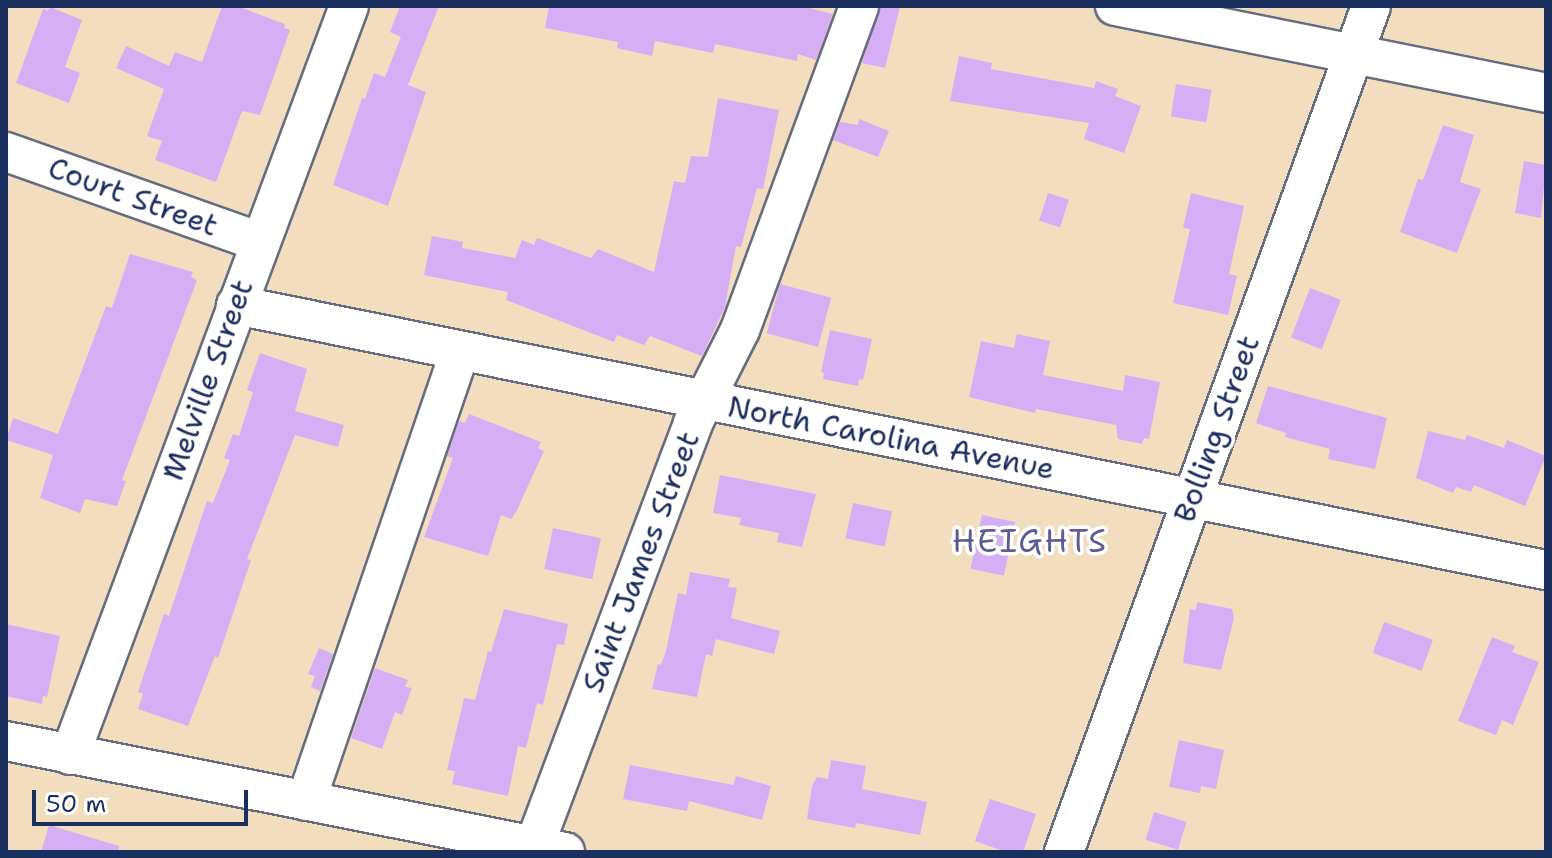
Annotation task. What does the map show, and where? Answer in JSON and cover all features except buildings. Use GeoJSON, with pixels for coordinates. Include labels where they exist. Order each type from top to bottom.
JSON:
{"type":"FeatureCollection","features":[{"type":"Feature","properties":{"kind":"street","name":"Melville Street"},"geometry":{"type":"LineString","coordinates":[[70,755],[349,6]]}},
{"type":"Feature","properties":{"kind":"street","name":"Saint James Street"},"geometry":{"type":"LineString","coordinates":[[544,850],[705,401],[740,330],[859,6]]}},
{"type":"Feature","properties":{"kind":"street"},"geometry":{"type":"LineString","coordinates":[[1115,6],[1546,93]]}},
{"type":"Feature","properties":{"kind":"street","name":"Bolling Street"},"geometry":{"type":"LineString","coordinates":[[1064,852],[1371,6]]}},
{"type":"Feature","properties":{"kind":"street","name":"Court Street"},"geometry":{"type":"LineString","coordinates":[[6,152],[260,242]]}},
{"type":"Feature","properties":{"kind":"street","name":"North Carolina Avenue"},"geometry":{"type":"LineString","coordinates":[[236,305],[1546,570]]}},
{"type":"Feature","properties":{"kind":"street"},"geometry":{"type":"LineString","coordinates":[[306,801],[460,352]]}},
{"type":"Feature","properties":{"kind":"street"},"geometry":{"type":"LineString","coordinates":[[6,741],[544,850]]}},
{"type":"Feature","properties":{"kind":"district","name":"HEIGHTS"},"geometry":{"type":"Point","coordinates":[1030,541]}}]}
